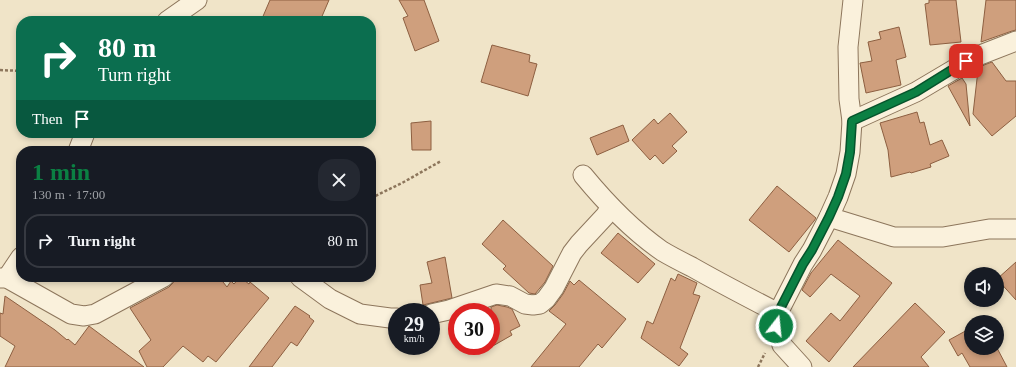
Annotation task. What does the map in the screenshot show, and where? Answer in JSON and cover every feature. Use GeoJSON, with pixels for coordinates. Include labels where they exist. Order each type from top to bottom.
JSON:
{"type":"FeatureCollection","features":[{"type":"Feature","properties":{"kind":"street"},"geometry":{"type":"LineString","coordinates":[[174,16],[197,0]]}},
{"type":"Feature","properties":{"kind":"street"},"geometry":{"type":"LineString","coordinates":[[802,367],[782,345],[776,326],[778,313],[829,217],[846,174],[850,152],[852,121],[849,99],[848,47],[853,0]]}},
{"type":"Feature","properties":{"kind":"street"},"geometry":{"type":"LineString","coordinates":[[852,121],[916,92],[975,57],[1016,41]]}},
{"type":"Feature","properties":{"kind":"street"},"geometry":{"type":"LineString","coordinates":[[583,175],[631,226],[663,251],[778,313]]}},
{"type":"Feature","properties":{"kind":"street"},"geometry":{"type":"LineString","coordinates":[[440,312],[496,294],[510,296],[525,304],[540,304],[546,299],[554,288],[578,244],[612,207]]}},
{"type":"Feature","properties":{"kind":"street"},"geometry":{"type":"LineString","coordinates":[[829,217],[894,237],[942,237],[988,229],[1016,229]]}},
{"type":"Feature","properties":{"kind":"street"},"geometry":{"type":"LineString","coordinates":[[16,263],[4,278],[71,314],[84,316],[95,314],[155,282]]}},
{"type":"Feature","properties":{"kind":"street"},"geometry":{"type":"LineString","coordinates":[[307,282],[330,299],[360,314],[388,318]]}},
{"type":"Feature","properties":{"kind":"path"},"geometry":{"type":"LineString","coordinates":[[0,70],[16,71]]}},
{"type":"Feature","properties":{"kind":"path"},"geometry":{"type":"LineString","coordinates":[[376,196],[441,161]]}},
{"type":"Feature","properties":{"kind":"building"},"geometry":{"type":"Polygon","coordinates":[[[270,0],[329,0],[322,16],[263,16],[270,0]]]}},
{"type":"Feature","properties":{"kind":"building"},"geometry":{"type":"Polygon","coordinates":[[[399,0],[424,0],[439,41],[415,51],[403,18],[408,16],[399,0]]]}},
{"type":"Feature","properties":{"kind":"building"},"geometry":{"type":"Polygon","coordinates":[[[929,0],[956,0],[961,42],[930,45],[925,4],[929,3],[929,0]]]}},
{"type":"Feature","properties":{"kind":"building"},"geometry":{"type":"Polygon","coordinates":[[[986,0],[1016,0],[1016,30],[981,42],[986,0]]]}},
{"type":"Feature","properties":{"kind":"building"},"geometry":{"type":"Polygon","coordinates":[[[899,27],[906,57],[896,60],[901,85],[866,93],[860,63],[872,61],[868,42],[881,39],[879,32],[899,27]]]}},
{"type":"Feature","properties":{"kind":"building"},"geometry":{"type":"Polygon","coordinates":[[[492,45],[530,55],[529,62],[537,64],[528,96],[481,82],[492,45]]]}},
{"type":"Feature","properties":{"kind":"building"},"geometry":{"type":"Polygon","coordinates":[[[992,62],[1006,81],[1016,81],[1016,116],[992,136],[973,114],[978,70],[984,65],[992,62]]]}},
{"type":"Feature","properties":{"kind":"building"},"geometry":{"type":"Polygon","coordinates":[[[962,78],[966,84],[970,126],[948,86],[962,78]]]}},
{"type":"Feature","properties":{"kind":"building"},"geometry":{"type":"Polygon","coordinates":[[[917,112],[920,123],[924,122],[930,145],[942,140],[949,156],[930,164],[931,167],[891,177],[888,150],[880,123],[917,112]]]}},
{"type":"Feature","properties":{"kind":"building"},"geometry":{"type":"Polygon","coordinates":[[[670,113],[687,132],[672,146],[677,151],[663,164],[655,155],[650,160],[632,140],[654,119],[658,124],[670,113]]]}},
{"type":"Feature","properties":{"kind":"building"},"geometry":{"type":"Polygon","coordinates":[[[431,121],[431,150],[412,150],[411,123],[431,121]]]}},
{"type":"Feature","properties":{"kind":"building"},"geometry":{"type":"Polygon","coordinates":[[[623,125],[629,141],[597,155],[590,138],[623,125]]]}},
{"type":"Feature","properties":{"kind":"building"},"geometry":{"type":"Polygon","coordinates":[[[777,186],[816,218],[789,252],[749,220],[777,186]]]}},
{"type":"Feature","properties":{"kind":"building"},"geometry":{"type":"Polygon","coordinates":[[[503,220],[553,266],[545,282],[535,294],[529,293],[503,269],[506,266],[482,244],[503,220]]]}},
{"type":"Feature","properties":{"kind":"building"},"geometry":{"type":"Polygon","coordinates":[[[618,233],[655,264],[638,283],[601,253],[618,233]]]}},
{"type":"Feature","properties":{"kind":"building"},"geometry":{"type":"Polygon","coordinates":[[[838,240],[892,283],[829,362],[806,341],[831,313],[840,321],[860,296],[831,274],[810,297],[802,290],[811,273],[838,240]]]}},
{"type":"Feature","properties":{"kind":"building"},"geometry":{"type":"Polygon","coordinates":[[[445,257],[452,298],[431,303],[423,303],[420,285],[432,283],[427,262],[445,257]]]}},
{"type":"Feature","properties":{"kind":"building"},"geometry":{"type":"Polygon","coordinates":[[[1016,262],[1016,300],[1004,287],[1004,273],[1016,262]]]}},
{"type":"Feature","properties":{"kind":"building"},"geometry":{"type":"Polygon","coordinates":[[[678,274],[697,283],[693,294],[700,296],[680,348],[688,354],[679,366],[641,338],[647,321],[653,324],[671,278],[675,281],[678,274]]]}},
{"type":"Feature","properties":{"kind":"building"},"geometry":{"type":"Polygon","coordinates":[[[579,280],[626,319],[602,348],[598,344],[579,367],[531,367],[566,324],[549,311],[563,294],[570,281],[574,285],[579,280]]]}},
{"type":"Feature","properties":{"kind":"building"},"geometry":{"type":"Polygon","coordinates":[[[223,282],[227,287],[230,282],[234,284],[236,282],[246,282],[249,284],[250,282],[269,298],[216,362],[208,356],[203,362],[183,346],[163,367],[147,367],[139,351],[151,340],[130,308],[169,287],[173,283],[223,282]]]}},
{"type":"Feature","properties":{"kind":"building"},"geometry":{"type":"Polygon","coordinates":[[[5,296],[75,345],[89,326],[144,367],[5,367],[15,346],[0,336],[0,313],[3,314],[5,296]]]}},
{"type":"Feature","properties":{"kind":"building"},"geometry":{"type":"Polygon","coordinates":[[[915,303],[945,332],[921,357],[929,367],[853,367],[915,303]]]}},
{"type":"Feature","properties":{"kind":"building"},"geometry":{"type":"Polygon","coordinates":[[[295,306],[310,316],[309,317],[314,321],[297,346],[291,342],[272,367],[249,367],[295,306]]]}},
{"type":"Feature","properties":{"kind":"building"},"geometry":{"type":"Polygon","coordinates":[[[500,306],[512,309],[520,326],[510,331],[512,335],[500,342],[500,306]]]}},
{"type":"Feature","properties":{"kind":"building"},"geometry":{"type":"Polygon","coordinates":[[[964,332],[964,355],[1001,355],[1007,367],[970,367],[962,353],[958,356],[949,340],[964,332]]]}},
{"type":"Feature","properties":{"kind":"route"},"geometry":{"type":"LineString","coordinates":[[776,326],[778,313],[803,264],[812,250],[838,197],[846,174],[850,152],[852,121],[916,92],[966,61]]}}]}
